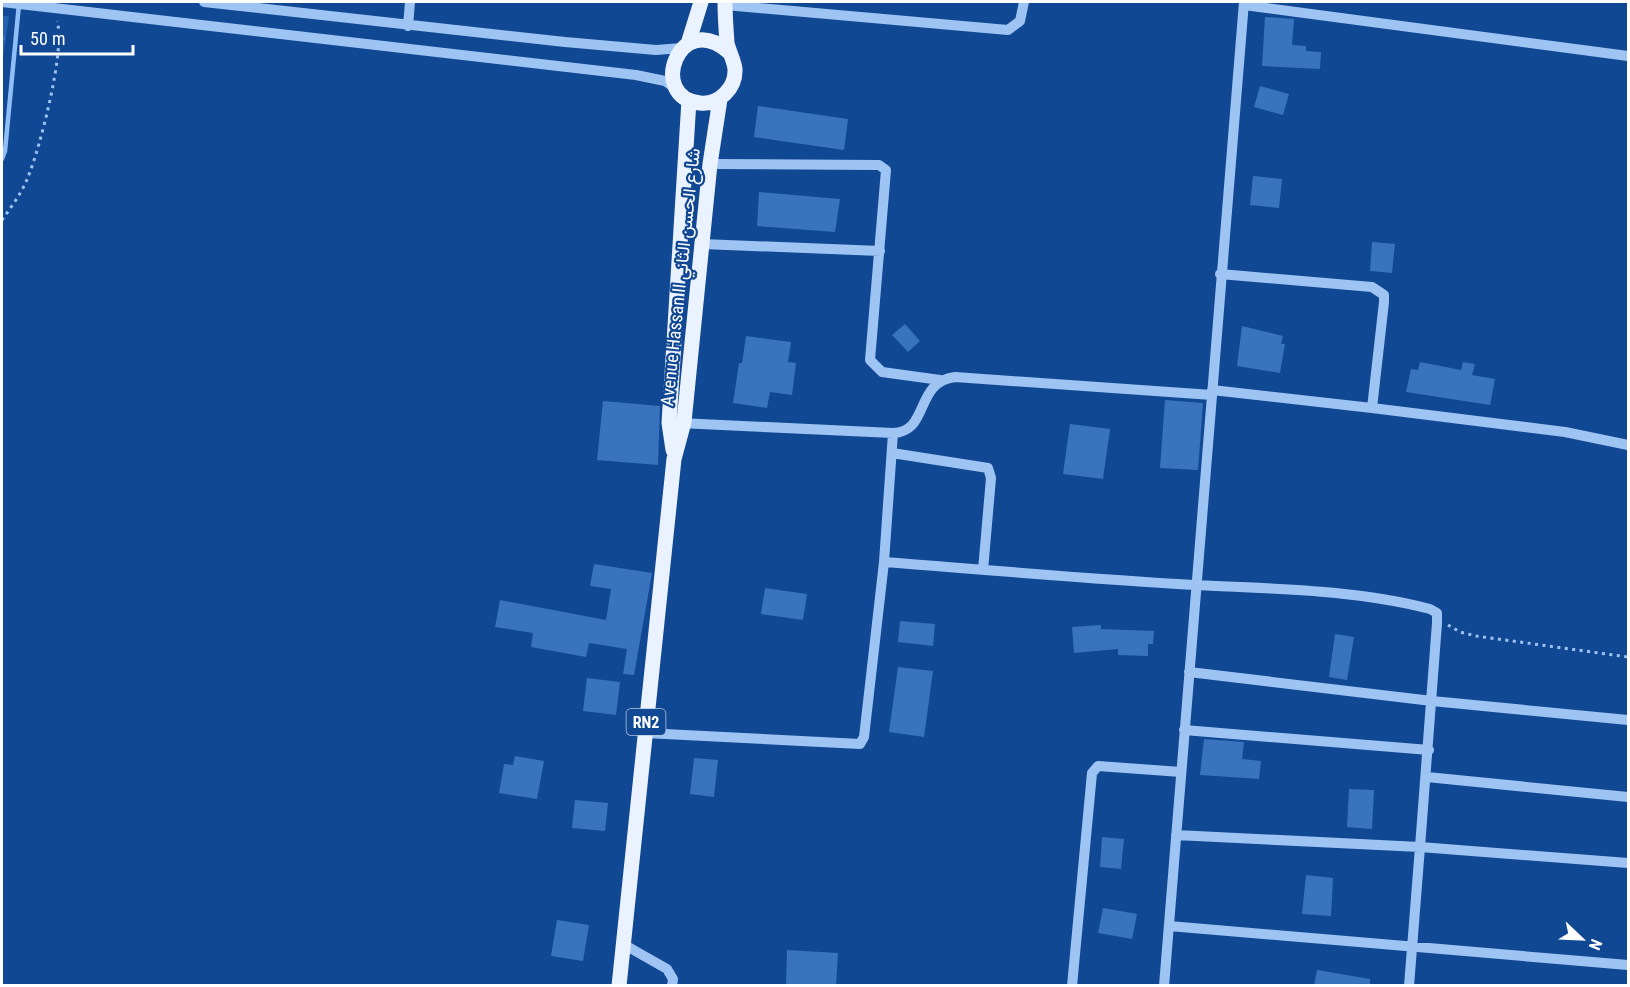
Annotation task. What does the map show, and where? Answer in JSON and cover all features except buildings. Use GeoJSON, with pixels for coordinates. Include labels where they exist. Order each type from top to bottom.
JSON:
{"type":"FeatureCollection","features":[{"type":"Feature","properties":{"kind":"main road"},"geometry":{"type":"LineString","coordinates":[[701,2],[685,46],[676,55],[672,72],[677,89],[689,100],[710,103],[720,99]]}},
{"type":"Feature","properties":{"kind":"main road","name":"RN2"},"geometry":{"type":"LineString","coordinates":[[720,99],[733,82],[735,72],[729,52],[725,3]]}},
{"type":"Feature","properties":{"kind":"main road"},"geometry":{"type":"LineString","coordinates":[[685,46],[710,40],[729,52]]}},
{"type":"Feature","properties":{"kind":"main road","name":"Avenue Hassan II شارع الحسن الثاني"},"geometry":{"type":"LineString","coordinates":[[677,423],[720,99]]}},
{"type":"Feature","properties":{"kind":"main road","name":"Avenue Hassan II شارع الحسن الثاني"},"geometry":{"type":"LineString","coordinates":[[619,986],[677,423],[689,100]]}},
{"type":"Feature","properties":{"kind":"street"},"geometry":{"type":"LineString","coordinates":[[204,2],[408,26],[656,50],[685,46]]}},
{"type":"Feature","properties":{"kind":"street"},"geometry":{"type":"LineString","coordinates":[[408,26],[410,2]]}},
{"type":"Feature","properties":{"kind":"street"},"geometry":{"type":"LineString","coordinates":[[725,3],[1008,30],[1020,21],[1024,2]]}},
{"type":"Feature","properties":{"kind":"street"},"geometry":{"type":"LineString","coordinates":[[4,3],[37,6],[53,4],[636,75],[665,81],[677,89]]}},
{"type":"Feature","properties":{"kind":"street"},"geometry":{"type":"LineString","coordinates":[[1164,986],[1220,274],[1244,3],[1629,56]]}},
{"type":"Feature","properties":{"kind":"street"},"geometry":{"type":"LineString","coordinates":[[710,164],[879,165],[887,173],[870,360],[882,372],[940,380],[955,377],[1212,392],[1372,408],[1564,432],[1629,445]]}},
{"type":"Feature","properties":{"kind":"street"},"geometry":{"type":"LineString","coordinates":[[702,244],[880,251]]}},
{"type":"Feature","properties":{"kind":"street"},"geometry":{"type":"LineString","coordinates":[[1220,274],[1372,287],[1382,291],[1384,302],[1372,408]]}},
{"type":"Feature","properties":{"kind":"street"},"geometry":{"type":"LineString","coordinates":[[677,423],[900,432],[914,423],[930,389],[940,380]]}},
{"type":"Feature","properties":{"kind":"street"},"geometry":{"type":"LineString","coordinates":[[645,733],[860,744],[864,737],[884,562],[893,433]]}},
{"type":"Feature","properties":{"kind":"street"},"geometry":{"type":"LineString","coordinates":[[892,453],[988,468],[991,478],[983,570]]}},
{"type":"Feature","properties":{"kind":"street"},"geometry":{"type":"LineString","coordinates":[[884,562],[1354,596],[1422,607],[1437,613],[1427,777],[1409,986]]}},
{"type":"Feature","properties":{"kind":"street"},"geometry":{"type":"LineString","coordinates":[[1189,672],[1432,701],[1629,720]]}},
{"type":"Feature","properties":{"kind":"street"},"geometry":{"type":"LineString","coordinates":[[1184,730],[1429,750]]}},
{"type":"Feature","properties":{"kind":"street"},"geometry":{"type":"LineString","coordinates":[[1072,986],[1092,773],[1098,766],[1181,772]]}},
{"type":"Feature","properties":{"kind":"street"},"geometry":{"type":"LineString","coordinates":[[1427,777],[1629,797]]}},
{"type":"Feature","properties":{"kind":"street"},"geometry":{"type":"LineString","coordinates":[[1176,835],[1420,847],[1629,863]]}},
{"type":"Feature","properties":{"kind":"street"},"geometry":{"type":"LineString","coordinates":[[1169,926],[1629,965]]}},
{"type":"Feature","properties":{"kind":"street"},"geometry":{"type":"LineString","coordinates":[[623,944],[666,969],[673,979],[672,986]]}},
{"type":"Feature","properties":{"kind":"path"},"geometry":{"type":"LineString","coordinates":[[2,220],[28,178],[42,126],[59,47],[60,34],[53,4]]}},
{"type":"Feature","properties":{"kind":"path"},"geometry":{"type":"LineString","coordinates":[[1437,613],[1460,632],[1476,636],[1629,657]]}},
{"type":"Feature","properties":{"kind":"green space"},"geometry":{"type":"Polygon","coordinates":[[[2,16],[9,16],[2,66],[2,16]]]}},
{"type":"Feature","properties":{"kind":"waterway"},"geometry":{"type":"LineString","coordinates":[[2,159],[5,151],[19,4]]}}]}
